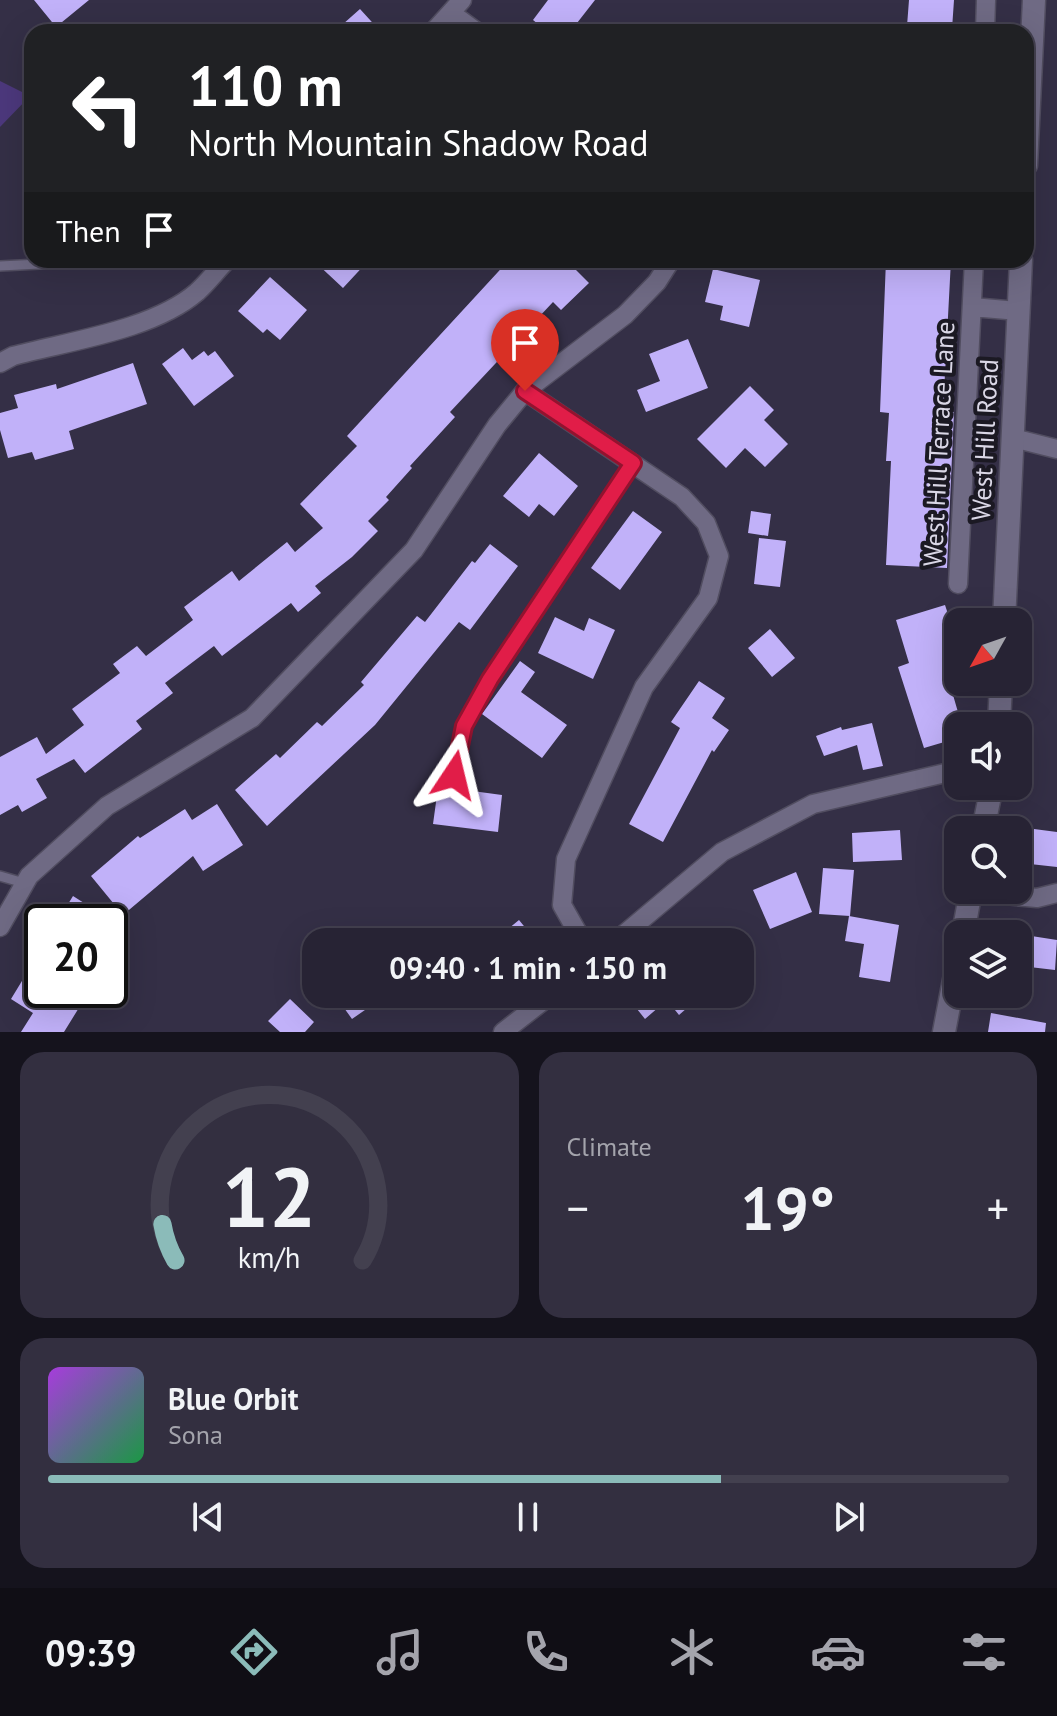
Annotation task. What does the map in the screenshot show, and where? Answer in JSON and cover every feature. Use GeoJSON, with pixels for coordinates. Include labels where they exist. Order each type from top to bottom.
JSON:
{"type":"FeatureCollection","features":[{"type":"Feature","properties":{"kind":"street"},"geometry":{"type":"LineString","coordinates":[[985,24],[986,0]]}},
{"type":"Feature","properties":{"kind":"street"},"geometry":{"type":"LineString","coordinates":[[1033,24],[1034,0]]}},
{"type":"Feature","properties":{"kind":"street"},"geometry":{"type":"LineString","coordinates":[[440,24],[456,6],[471,24]]}},
{"type":"Feature","properties":{"kind":"street"},"geometry":{"type":"LineString","coordinates":[[0,363],[13,356],[138,323],[165,312],[197,292],[220,268]]}},
{"type":"Feature","properties":{"kind":"street"},"geometry":{"type":"LineString","coordinates":[[0,927],[24,883],[107,806],[252,718],[414,550],[497,425],[525,391],[625,315],[657,282],[666,268]]}},
{"type":"Feature","properties":{"kind":"street","name":"West Hill Terrace Lane"},"geometry":{"type":"LineString","coordinates":[[958,584],[974,268]]}},
{"type":"Feature","properties":{"kind":"street","name":"West Hill Road"},"geometry":{"type":"LineString","coordinates":[[1005,608],[1021,268]]}},
{"type":"Feature","properties":{"kind":"street","name":"West Hill Terrace Lane"},"geometry":{"type":"LineString","coordinates":[[972,307],[1019,311]]}},
{"type":"Feature","properties":{"kind":"street"},"geometry":{"type":"LineString","coordinates":[[525,391],[682,497],[706,523],[719,556],[708,598],[644,687],[566,859],[562,905],[575,928]]}},
{"type":"Feature","properties":{"kind":"street"},"geometry":{"type":"LineString","coordinates":[[1013,438],[1057,449]]}},
{"type":"Feature","properties":{"kind":"street"},"geometry":{"type":"LineString","coordinates":[[632,928],[722,852],[813,804],[944,773]]}},
{"type":"Feature","properties":{"kind":"street"},"geometry":{"type":"LineString","coordinates":[[1032,897],[1057,893]]}},
{"type":"Feature","properties":{"kind":"street"},"geometry":{"type":"LineString","coordinates":[[503,1032],[534,1008]]}},
{"type":"Feature","properties":{"kind":"street"},"geometry":{"type":"LineString","coordinates":[[944,1032],[949,1008]]}},
{"type":"Feature","properties":{"kind":"lane"},"geometry":{"type":"LineString","coordinates":[[0,266],[24,265]]}},
{"type":"Feature","properties":{"kind":"lane"},"geometry":{"type":"LineString","coordinates":[[454,775],[464,726],[490,679],[633,463]]}},
{"type":"Feature","properties":{"kind":"lane"},"geometry":{"type":"LineString","coordinates":[[0,876],[24,883]]}},
{"type":"Feature","properties":{"kind":"shaded area"},"geometry":{"type":"Polygon","coordinates":[[[0,81],[24,93],[24,102],[0,127],[0,81]]]}},
{"type":"Feature","properties":{"kind":"building"},"geometry":{"type":"Polygon","coordinates":[[[34,0],[89,0],[60,24],[54,24],[34,0]]]}},
{"type":"Feature","properties":{"kind":"building"},"geometry":{"type":"Polygon","coordinates":[[[548,0],[595,0],[576,24],[538,24],[533,20],[548,0]]]}},
{"type":"Feature","properties":{"kind":"building"},"geometry":{"type":"Polygon","coordinates":[[[909,0],[954,0],[952,24],[907,24],[909,0]]]}},
{"type":"Feature","properties":{"kind":"building"},"geometry":{"type":"Polygon","coordinates":[[[360,9],[374,24],[343,24],[360,9]]]}},
{"type":"Feature","properties":{"kind":"building"},"geometry":{"type":"Polygon","coordinates":[[[322,268],[362,268],[343,288],[322,268]]]}},
{"type":"Feature","properties":{"kind":"building"},"geometry":{"type":"Polygon","coordinates":[[[502,268],[574,268],[589,283],[561,310],[553,302],[450,412],[455,417],[410,466],[412,468],[386,497],[389,500],[368,521],[378,531],[352,557],[315,586],[321,593],[298,612],[291,603],[222,656],[214,646],[165,683],[173,693],[136,721],[142,729],[85,773],[74,759],[36,779],[47,798],[22,812],[18,805],[0,815],[0,757],[37,737],[46,754],[84,725],[72,709],[120,673],[113,664],[137,646],[146,656],[193,620],[184,607],[232,571],[239,581],[287,542],[295,552],[323,528],[300,504],[357,446],[347,436],[502,268]]]}},
{"type":"Feature","properties":{"kind":"building"},"geometry":{"type":"Polygon","coordinates":[[[886,268],[951,268],[943,411],[954,412],[947,568],[886,565],[891,461],[886,461],[889,413],[880,412],[886,268]]]}},
{"type":"Feature","properties":{"kind":"building"},"geometry":{"type":"Polygon","coordinates":[[[713,269],[760,280],[749,327],[720,320],[723,306],[705,302],[713,269]]]}},
{"type":"Feature","properties":{"kind":"building"},"geometry":{"type":"Polygon","coordinates":[[[270,277],[307,310],[280,340],[267,329],[263,333],[238,311],[270,277]]]}},
{"type":"Feature","properties":{"kind":"building"},"geometry":{"type":"Polygon","coordinates":[[[688,339],[708,388],[646,412],[637,390],[660,381],[649,354],[688,339]]]}},
{"type":"Feature","properties":{"kind":"building"},"geometry":{"type":"Polygon","coordinates":[[[183,348],[192,360],[204,351],[208,356],[215,351],[234,376],[194,406],[162,364],[183,348]]]}},
{"type":"Feature","properties":{"kind":"building"},"geometry":{"type":"Polygon","coordinates":[[[133,363],[147,404],[69,431],[74,449],[35,460],[32,452],[8,458],[0,430],[0,413],[18,408],[14,395],[56,384],[57,389],[133,363]]]}},
{"type":"Feature","properties":{"kind":"building"},"geometry":{"type":"Polygon","coordinates":[[[750,386],[774,410],[764,420],[788,444],[765,467],[745,448],[726,468],[697,439],[750,386]]]}},
{"type":"Feature","properties":{"kind":"building"},"geometry":{"type":"Polygon","coordinates":[[[539,453],[578,486],[554,516],[539,504],[529,517],[503,496],[539,453]]]}},
{"type":"Feature","properties":{"kind":"building"},"geometry":{"type":"Polygon","coordinates":[[[633,511],[662,532],[620,590],[591,568],[633,511]]]}},
{"type":"Feature","properties":{"kind":"building"},"geometry":{"type":"Polygon","coordinates":[[[751,511],[771,514],[768,536],[748,533],[751,511]]]}},
{"type":"Feature","properties":{"kind":"building"},"geometry":{"type":"Polygon","coordinates":[[[759,538],[786,541],[780,587],[754,584],[759,538]]]}},
{"type":"Feature","properties":{"kind":"building"},"geometry":{"type":"Polygon","coordinates":[[[490,544],[518,566],[470,630],[459,622],[375,725],[267,826],[235,790],[276,754],[280,758],[317,722],[322,726],[364,685],[361,682],[417,616],[425,622],[472,561],[475,563],[490,544]]]}},
{"type":"Feature","properties":{"kind":"building"},"geometry":{"type":"Polygon","coordinates":[[[945,605],[944,696],[953,696],[958,712],[944,712],[944,742],[924,748],[898,667],[909,663],[896,620],[945,605]]]}},
{"type":"Feature","properties":{"kind":"building"},"geometry":{"type":"Polygon","coordinates":[[[555,617],[584,631],[589,618],[615,630],[593,679],[538,653],[555,617]]]}},
{"type":"Feature","properties":{"kind":"building"},"geometry":{"type":"Polygon","coordinates":[[[770,629],[795,658],[772,677],[748,648],[770,629]]]}},
{"type":"Feature","properties":{"kind":"building"},"geometry":{"type":"Polygon","coordinates":[[[520,661],[535,672],[521,692],[567,725],[542,758],[482,714],[520,661]]]}},
{"type":"Feature","properties":{"kind":"building"},"geometry":{"type":"Polygon","coordinates":[[[699,681],[725,698],[712,718],[729,730],[714,752],[712,750],[663,842],[629,824],[680,728],[671,722],[699,681]]]}},
{"type":"Feature","properties":{"kind":"building"},"geometry":{"type":"Polygon","coordinates":[[[872,723],[883,766],[863,770],[857,745],[824,756],[816,736],[841,727],[842,730],[872,723]]]}},
{"type":"Feature","properties":{"kind":"building"},"geometry":{"type":"Polygon","coordinates":[[[465,790],[502,795],[498,832],[433,824],[437,795],[464,799],[465,790]]]}},
{"type":"Feature","properties":{"kind":"building"},"geometry":{"type":"Polygon","coordinates":[[[217,804],[243,845],[203,871],[193,856],[128,911],[128,904],[114,904],[91,876],[138,836],[140,838],[185,809],[192,820],[217,804]]]}},
{"type":"Feature","properties":{"kind":"building"},"geometry":{"type":"Polygon","coordinates":[[[1034,829],[1057,832],[1057,867],[1032,864],[1034,829]]]}},
{"type":"Feature","properties":{"kind":"building"},"geometry":{"type":"Polygon","coordinates":[[[900,830],[902,860],[853,862],[852,833],[900,830]]]}},
{"type":"Feature","properties":{"kind":"building"},"geometry":{"type":"Polygon","coordinates":[[[823,868],[854,870],[850,916],[819,914],[823,868]]]}},
{"type":"Feature","properties":{"kind":"building"},"geometry":{"type":"Polygon","coordinates":[[[796,872],[812,912],[770,929],[753,890],[796,872]]]}},
{"type":"Feature","properties":{"kind":"building"},"geometry":{"type":"Polygon","coordinates":[[[73,896],[86,904],[68,904],[73,896]]]}},
{"type":"Feature","properties":{"kind":"building"},"geometry":{"type":"Polygon","coordinates":[[[849,916],[899,925],[890,982],[859,977],[864,944],[845,941],[849,916]]]}},
{"type":"Feature","properties":{"kind":"building"},"geometry":{"type":"Polygon","coordinates":[[[519,920],[526,928],[509,928],[519,920]]]}},
{"type":"Feature","properties":{"kind":"building"},"geometry":{"type":"Polygon","coordinates":[[[1032,936],[1057,940],[1055,970],[1032,967],[1032,936]]]}},
{"type":"Feature","properties":{"kind":"building"},"geometry":{"type":"Polygon","coordinates":[[[24,978],[24,1007],[11,999],[24,978]]]}},
{"type":"Feature","properties":{"kind":"building"},"geometry":{"type":"Polygon","coordinates":[[[290,999],[314,1022],[305,1032],[280,1032],[268,1021],[290,999]]]}},
{"type":"Feature","properties":{"kind":"building"},"geometry":{"type":"Polygon","coordinates":[[[25,1008],[79,1008],[64,1032],[21,1032],[33,1013],[25,1008]]]}},
{"type":"Feature","properties":{"kind":"building"},"geometry":{"type":"Polygon","coordinates":[[[344,1008],[368,1008],[352,1019],[344,1008]]]}},
{"type":"Feature","properties":{"kind":"building"},"geometry":{"type":"Polygon","coordinates":[[[636,1008],[658,1008],[645,1019],[636,1008]]]}},
{"type":"Feature","properties":{"kind":"building"},"geometry":{"type":"Polygon","coordinates":[[[673,1008],[687,1008],[679,1015],[673,1008]]]}},
{"type":"Feature","properties":{"kind":"building"},"geometry":{"type":"Polygon","coordinates":[[[991,1013],[1046,1023],[1045,1032],[988,1032],[991,1013]]]}},
{"type":"Feature","properties":{"kind":"route"},"geometry":{"type":"LineString","coordinates":[[454,775],[464,726],[490,679],[633,463],[525,391]]}}]}
